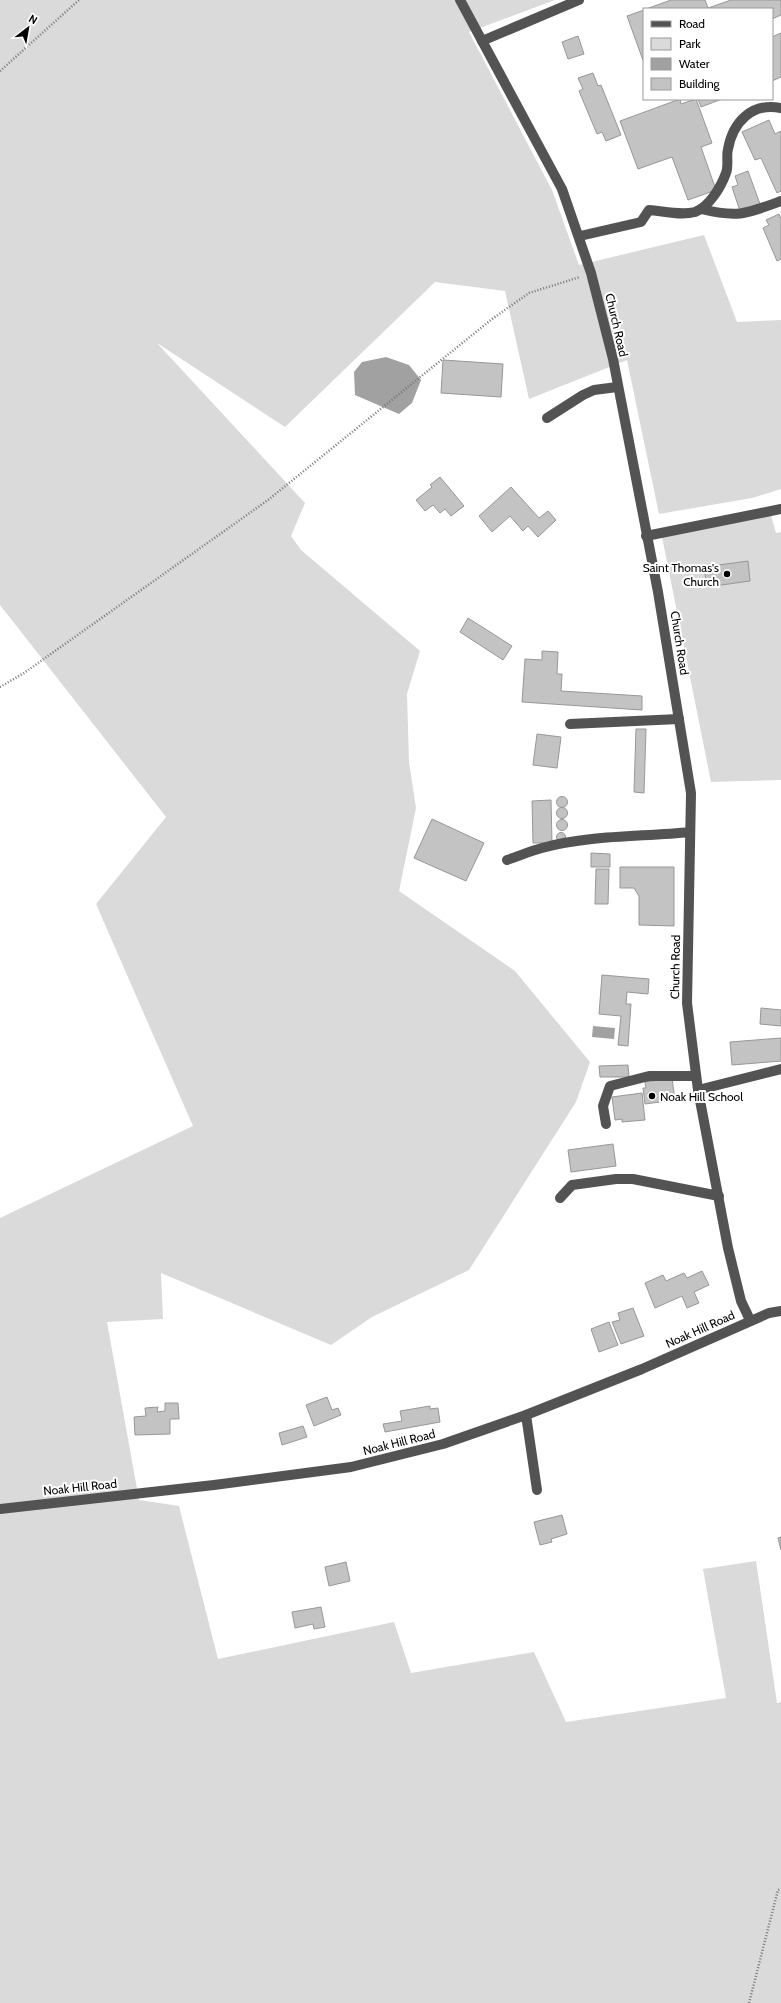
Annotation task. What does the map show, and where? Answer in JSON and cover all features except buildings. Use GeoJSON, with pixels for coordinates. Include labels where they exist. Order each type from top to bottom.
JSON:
{"type":"FeatureCollection","features":[{"type":"Feature","properties":{"kind":"street","name":"Church Road"},"geometry":{"type":"LineString","coordinates":[[460,0],[562,189],[580,236],[591,273],[612,360],[658,592],[691,793],[687,1003],[698,1090],[728,1248],[741,1301],[750,1320]]}},
{"type":"Feature","properties":{"kind":"street"},"geometry":{"type":"LineString","coordinates":[[482,40],[579,0]]}},
{"type":"Feature","properties":{"kind":"street"},"geometry":{"type":"LineString","coordinates":[[701,209],[714,196],[727,172],[728,150],[731,137],[740,120],[755,110],[773,106],[781,108]]}},
{"type":"Feature","properties":{"kind":"street"},"geometry":{"type":"LineString","coordinates":[[580,236],[641,222],[649,210],[687,213],[701,209],[739,215],[781,201]]}},
{"type":"Feature","properties":{"kind":"street"},"geometry":{"type":"LineString","coordinates":[[547,418],[582,395],[594,390],[617,387]]}},
{"type":"Feature","properties":{"kind":"street"},"geometry":{"type":"LineString","coordinates":[[646,536],[781,509]]}},
{"type":"Feature","properties":{"kind":"street"},"geometry":{"type":"LineString","coordinates":[[570,724],[679,719]]}},
{"type":"Feature","properties":{"kind":"street"},"geometry":{"type":"LineString","coordinates":[[507,860],[541,848],[575,842],[616,837],[690,832]]}},
{"type":"Feature","properties":{"kind":"street"},"geometry":{"type":"LineString","coordinates":[[698,1090],[781,1069]]}},
{"type":"Feature","properties":{"kind":"street"},"geometry":{"type":"LineString","coordinates":[[606,1124],[603,1106],[610,1086],[649,1076],[696,1076]]}},
{"type":"Feature","properties":{"kind":"street"},"geometry":{"type":"LineString","coordinates":[[560,1198],[572,1185],[622,1179],[633,1179],[719,1196]]}},
{"type":"Feature","properties":{"kind":"street","name":"Noak Hill Road"},"geometry":{"type":"LineString","coordinates":[[0,1509],[214,1485],[351,1467],[443,1444],[526,1415],[642,1369],[769,1312],[781,1311]]}},
{"type":"Feature","properties":{"kind":"street"},"geometry":{"type":"LineString","coordinates":[[526,1415],[537,1490]]}},
{"type":"Feature","properties":{"kind":"path"},"geometry":{"type":"LineString","coordinates":[[0,71],[79,0]]}},
{"type":"Feature","properties":{"kind":"path"},"geometry":{"type":"LineString","coordinates":[[0,686],[31,668],[268,500],[492,319],[529,293],[591,273]]}},
{"type":"Feature","properties":{"kind":"path"},"geometry":{"type":"LineString","coordinates":[[749,2003],[778,1890],[781,1889]]}},
{"type":"Feature","properties":{"kind":"green space"},"geometry":{"type":"Polygon","coordinates":[[[0,0],[555,0],[469,32],[552,190],[579,265],[704,235],[737,322],[781,320],[781,489],[752,498],[659,514],[627,360],[529,399],[505,291],[435,282],[285,427],[157,343],[305,503],[291,536],[301,550],[420,651],[407,694],[409,762],[416,808],[399,891],[515,971],[590,1062],[576,1102],[469,1270],[372,1317],[331,1345],[161,1273],[163,1319],[107,1322],[139,1500],[179,1506],[218,1659],[394,1622],[411,1673],[534,1652],[566,1722],[726,1698],[703,1569],[756,1561],[777,1703],[781,1702],[781,2003],[0,2003],[0,1218],[193,1126],[96,904],[166,817],[0,605],[0,0]]]}},
{"type":"Feature","properties":{"kind":"green space"},"geometry":{"type":"Polygon","coordinates":[[[770,512],[776,533],[781,532],[781,780],[711,782],[661,532],[770,512]]]}},
{"type":"Feature","properties":{"kind":"water"},"geometry":{"type":"Polygon","coordinates":[[[386,357],[409,365],[421,380],[412,403],[399,414],[355,395],[354,372],[362,362],[386,357]]]}},
{"type":"Feature","properties":{"kind":"water"},"geometry":{"type":"Polygon","coordinates":[[[593,1026],[615,1028],[614,1039],[592,1037],[593,1026]]]}},
{"type":"Feature","properties":{"kind":"place","name":"Saint Thomas's Church"},"geometry":{"type":"Point","coordinates":[727,574]}},
{"type":"Feature","properties":{"kind":"place","name":"Noak Hill School"},"geometry":{"type":"Point","coordinates":[652,1096]}}]}
